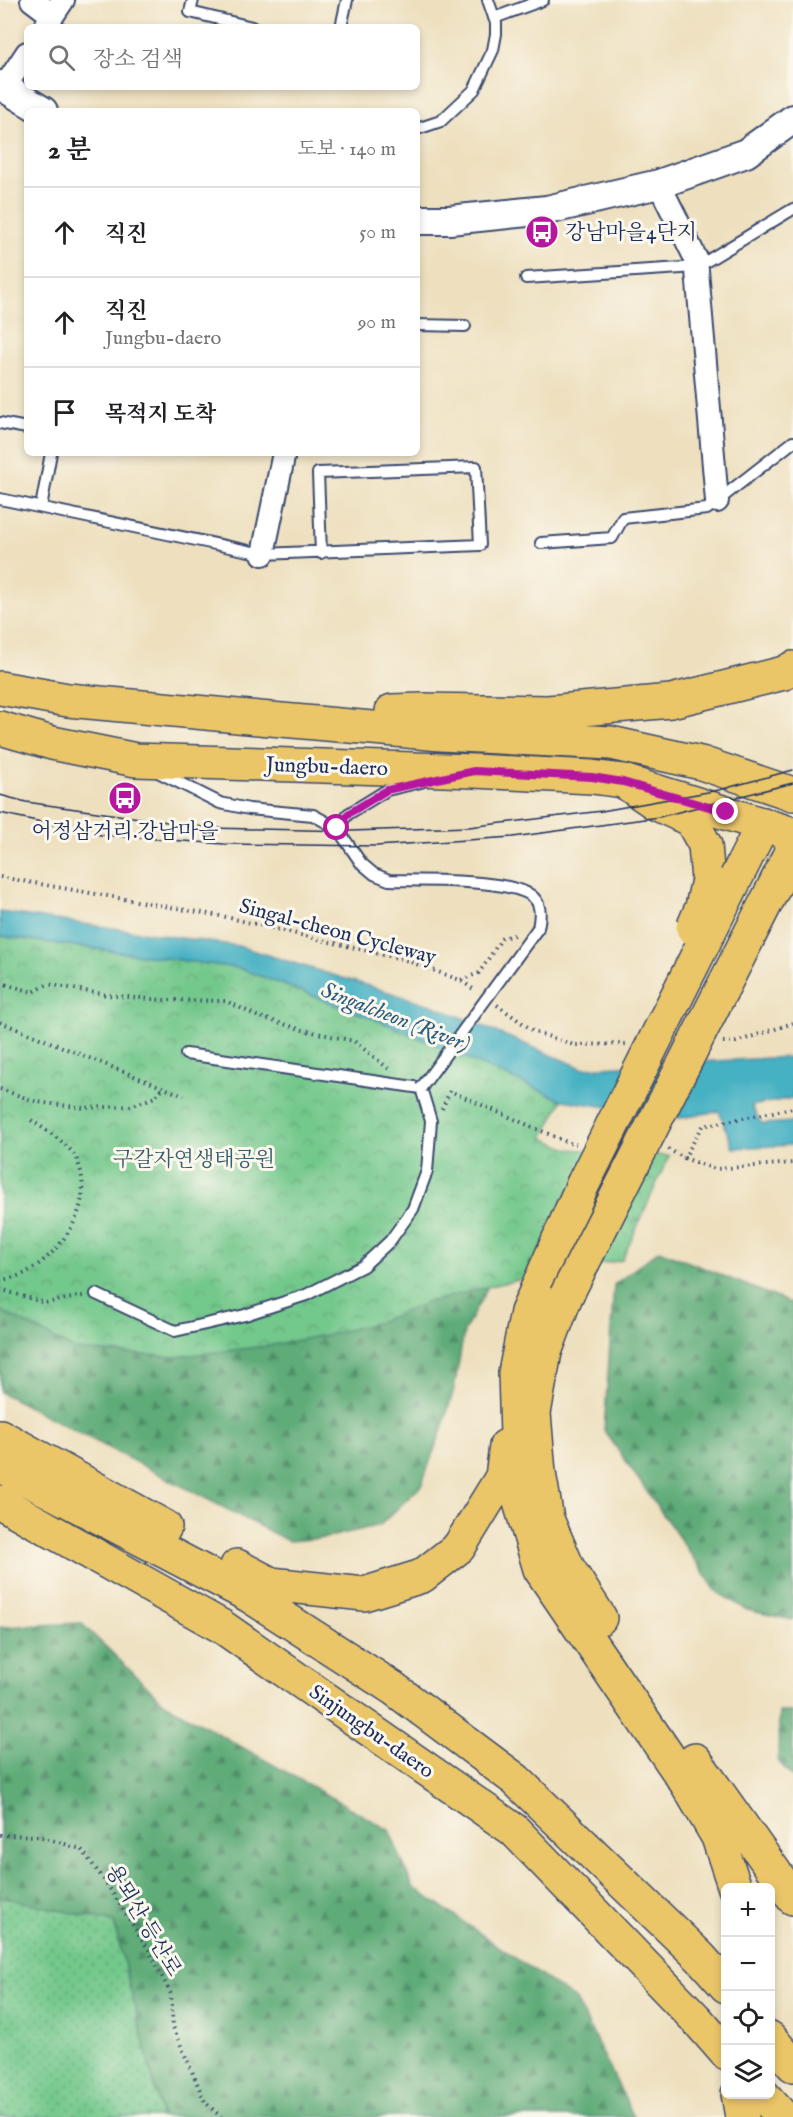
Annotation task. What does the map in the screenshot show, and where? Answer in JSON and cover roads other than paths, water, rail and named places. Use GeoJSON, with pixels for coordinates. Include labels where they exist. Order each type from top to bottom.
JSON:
{"type":"FeatureCollection","features":[{"type":"Feature","properties":{"kind":"main road"},"geometry":{"type":"LineString","coordinates":[[259,718],[422,710],[548,712],[660,702],[793,669]]}},
{"type":"Feature","properties":{"kind":"main road"},"geometry":{"type":"LineString","coordinates":[[0,680],[68,700]]}},
{"type":"Feature","properties":{"kind":"main road","name":"Jungbu-daero"},"geometry":{"type":"LineString","coordinates":[[0,688],[68,700],[259,718],[441,734],[611,742],[701,763],[793,794]]}},
{"type":"Feature","properties":{"kind":"main road","name":"Jungbu-daero"},"geometry":{"type":"LineString","coordinates":[[0,728],[136,760],[592,777],[623,782],[778,829]]}},
{"type":"Feature","properties":{"kind":"main road"},"geometry":{"type":"LineString","coordinates":[[0,746],[34,755],[136,760]]}},
{"type":"Feature","properties":{"kind":"main road"},"geometry":{"type":"LineString","coordinates":[[0,1436],[271,1584],[364,1594],[422,1576],[459,1547],[502,1477],[515,1373],[527,1312],[702,907],[708,879],[705,845],[692,820],[655,803],[623,782]]}},
{"type":"Feature","properties":{"kind":"main road"},"geometry":{"type":"LineString","coordinates":[[582,1186],[743,864],[778,829]]}},
{"type":"Feature","properties":{"kind":"main road"},"geometry":{"type":"LineString","coordinates":[[793,847],[566,1296],[545,1352],[534,1413],[539,1473],[547,1519],[568,1568],[640,1682],[793,1898]]}},
{"type":"Feature","properties":{"kind":"main road"},"geometry":{"type":"LineString","coordinates":[[515,1373],[519,1499],[540,1569],[687,1784],[718,1837],[734,1883]]}},
{"type":"Feature","properties":{"kind":"main road"},"geometry":{"type":"LineString","coordinates":[[0,1465],[250,1596],[393,1688],[516,1780],[700,1957],[721,1980]]}},
{"type":"Feature","properties":{"kind":"main road","name":"Sinjungbu-daero"},"geometry":{"type":"LineString","coordinates":[[0,1502],[220,1626],[514,1830],[721,2047]]}},
{"type":"Feature","properties":{"kind":"main road"},"geometry":{"type":"LineString","coordinates":[[739,2099],[742,2117]]}},
{"type":"Feature","properties":{"kind":"main road"},"geometry":{"type":"LineString","coordinates":[[767,2099],[783,2117]]}},
{"type":"Feature","properties":{"kind":"street"},"geometry":{"type":"LineString","coordinates":[[32,0],[53,14]]}},
{"type":"Feature","properties":{"kind":"street"},"geometry":{"type":"LineString","coordinates":[[24,57],[2,86],[38,108]]}},
{"type":"Feature","properties":{"kind":"street"},"geometry":{"type":"LineString","coordinates":[[420,220],[449,220],[547,210],[659,184],[746,153],[793,119]]}},
{"type":"Feature","properties":{"kind":"street"},"geometry":{"type":"LineString","coordinates":[[659,184],[696,259],[717,501]]}},
{"type":"Feature","properties":{"kind":"street"},"geometry":{"type":"LineString","coordinates":[[263,554],[283,456]]}},
{"type":"Feature","properties":{"kind":"lane"},"geometry":{"type":"LineString","coordinates":[[193,0],[190,12],[240,24]]}},
{"type":"Feature","properties":{"kind":"lane"},"geometry":{"type":"LineString","coordinates":[[342,24],[347,0]]}},
{"type":"Feature","properties":{"kind":"lane"},"geometry":{"type":"LineString","coordinates":[[420,128],[441,121],[474,90],[493,50],[496,34],[488,0]]}},
{"type":"Feature","properties":{"kind":"lane"},"geometry":{"type":"LineString","coordinates":[[494,18],[543,0]]}},
{"type":"Feature","properties":{"kind":"lane"},"geometry":{"type":"LineString","coordinates":[[526,278],[697,267],[793,209]]}},
{"type":"Feature","properties":{"kind":"lane"},"geometry":{"type":"LineString","coordinates":[[420,325],[465,326]]}},
{"type":"Feature","properties":{"kind":"lane"},"geometry":{"type":"LineString","coordinates":[[0,423],[24,427]]}},
{"type":"Feature","properties":{"kind":"lane"},"geometry":{"type":"LineString","coordinates":[[541,543],[612,538],[623,518],[707,508],[793,442]]}},
{"type":"Feature","properties":{"kind":"lane"},"geometry":{"type":"LineString","coordinates":[[41,507],[50,456]]}},
{"type":"Feature","properties":{"kind":"lane"},"geometry":{"type":"LineString","coordinates":[[0,499],[263,554],[321,553],[480,545],[476,467],[318,473],[321,553]]}},
{"type":"Feature","properties":{"kind":"lane"},"geometry":{"type":"LineString","coordinates":[[136,760],[220,803],[249,809],[312,815],[337,828],[361,863],[374,874],[388,880],[504,885],[524,890],[535,899],[541,915],[538,928],[422,1088]]}},
{"type":"Feature","properties":{"kind":"lane"},"geometry":{"type":"LineString","coordinates":[[337,828],[348,814],[387,790],[474,771]]}},
{"type":"Feature","properties":{"kind":"lane"},"geometry":{"type":"LineString","coordinates":[[186,1054],[422,1088]]}},
{"type":"Feature","properties":{"kind":"lane"},"geometry":{"type":"LineString","coordinates":[[96,1294],[175,1331],[245,1315],[306,1295],[363,1266],[390,1241],[414,1209],[427,1171],[431,1121],[422,1088]]}},
{"type":"Feature","properties":{"kind":"water","name":"Singalcheon (River)"},"geometry":{"type":"Polygon","coordinates":[[[0,912],[238,946],[434,1006],[582,1068],[793,1055],[793,1098],[751,1106],[762,1124],[793,1122],[793,1145],[733,1148],[719,1111],[681,1118],[562,1100],[385,1023],[239,968],[0,936],[0,912]]]}},
{"type":"Feature","properties":{"kind":"tram line"},"geometry":{"type":"LineString","coordinates":[[0,795],[26,802],[210,828],[351,831],[469,827],[602,811],[719,790],[793,770]]}},
{"type":"Feature","properties":{"kind":"tram line"},"geometry":{"type":"LineString","coordinates":[[0,813],[101,835],[224,844],[376,846],[513,837],[659,817],[793,783]]}},
{"type":"Feature","properties":{"kind":"place","name":"강남마을4단지"},"geometry":{"type":"Point","coordinates":[542,232]}},
{"type":"Feature","properties":{"kind":"place","name":"어정삼거리.강남마을"},"geometry":{"type":"Point","coordinates":[125,798]}},
{"type":"Feature","properties":{"kind":"park label","name":"구갈자연생태공원"},"geometry":{"type":"Point","coordinates":[194,1159]}}]}
